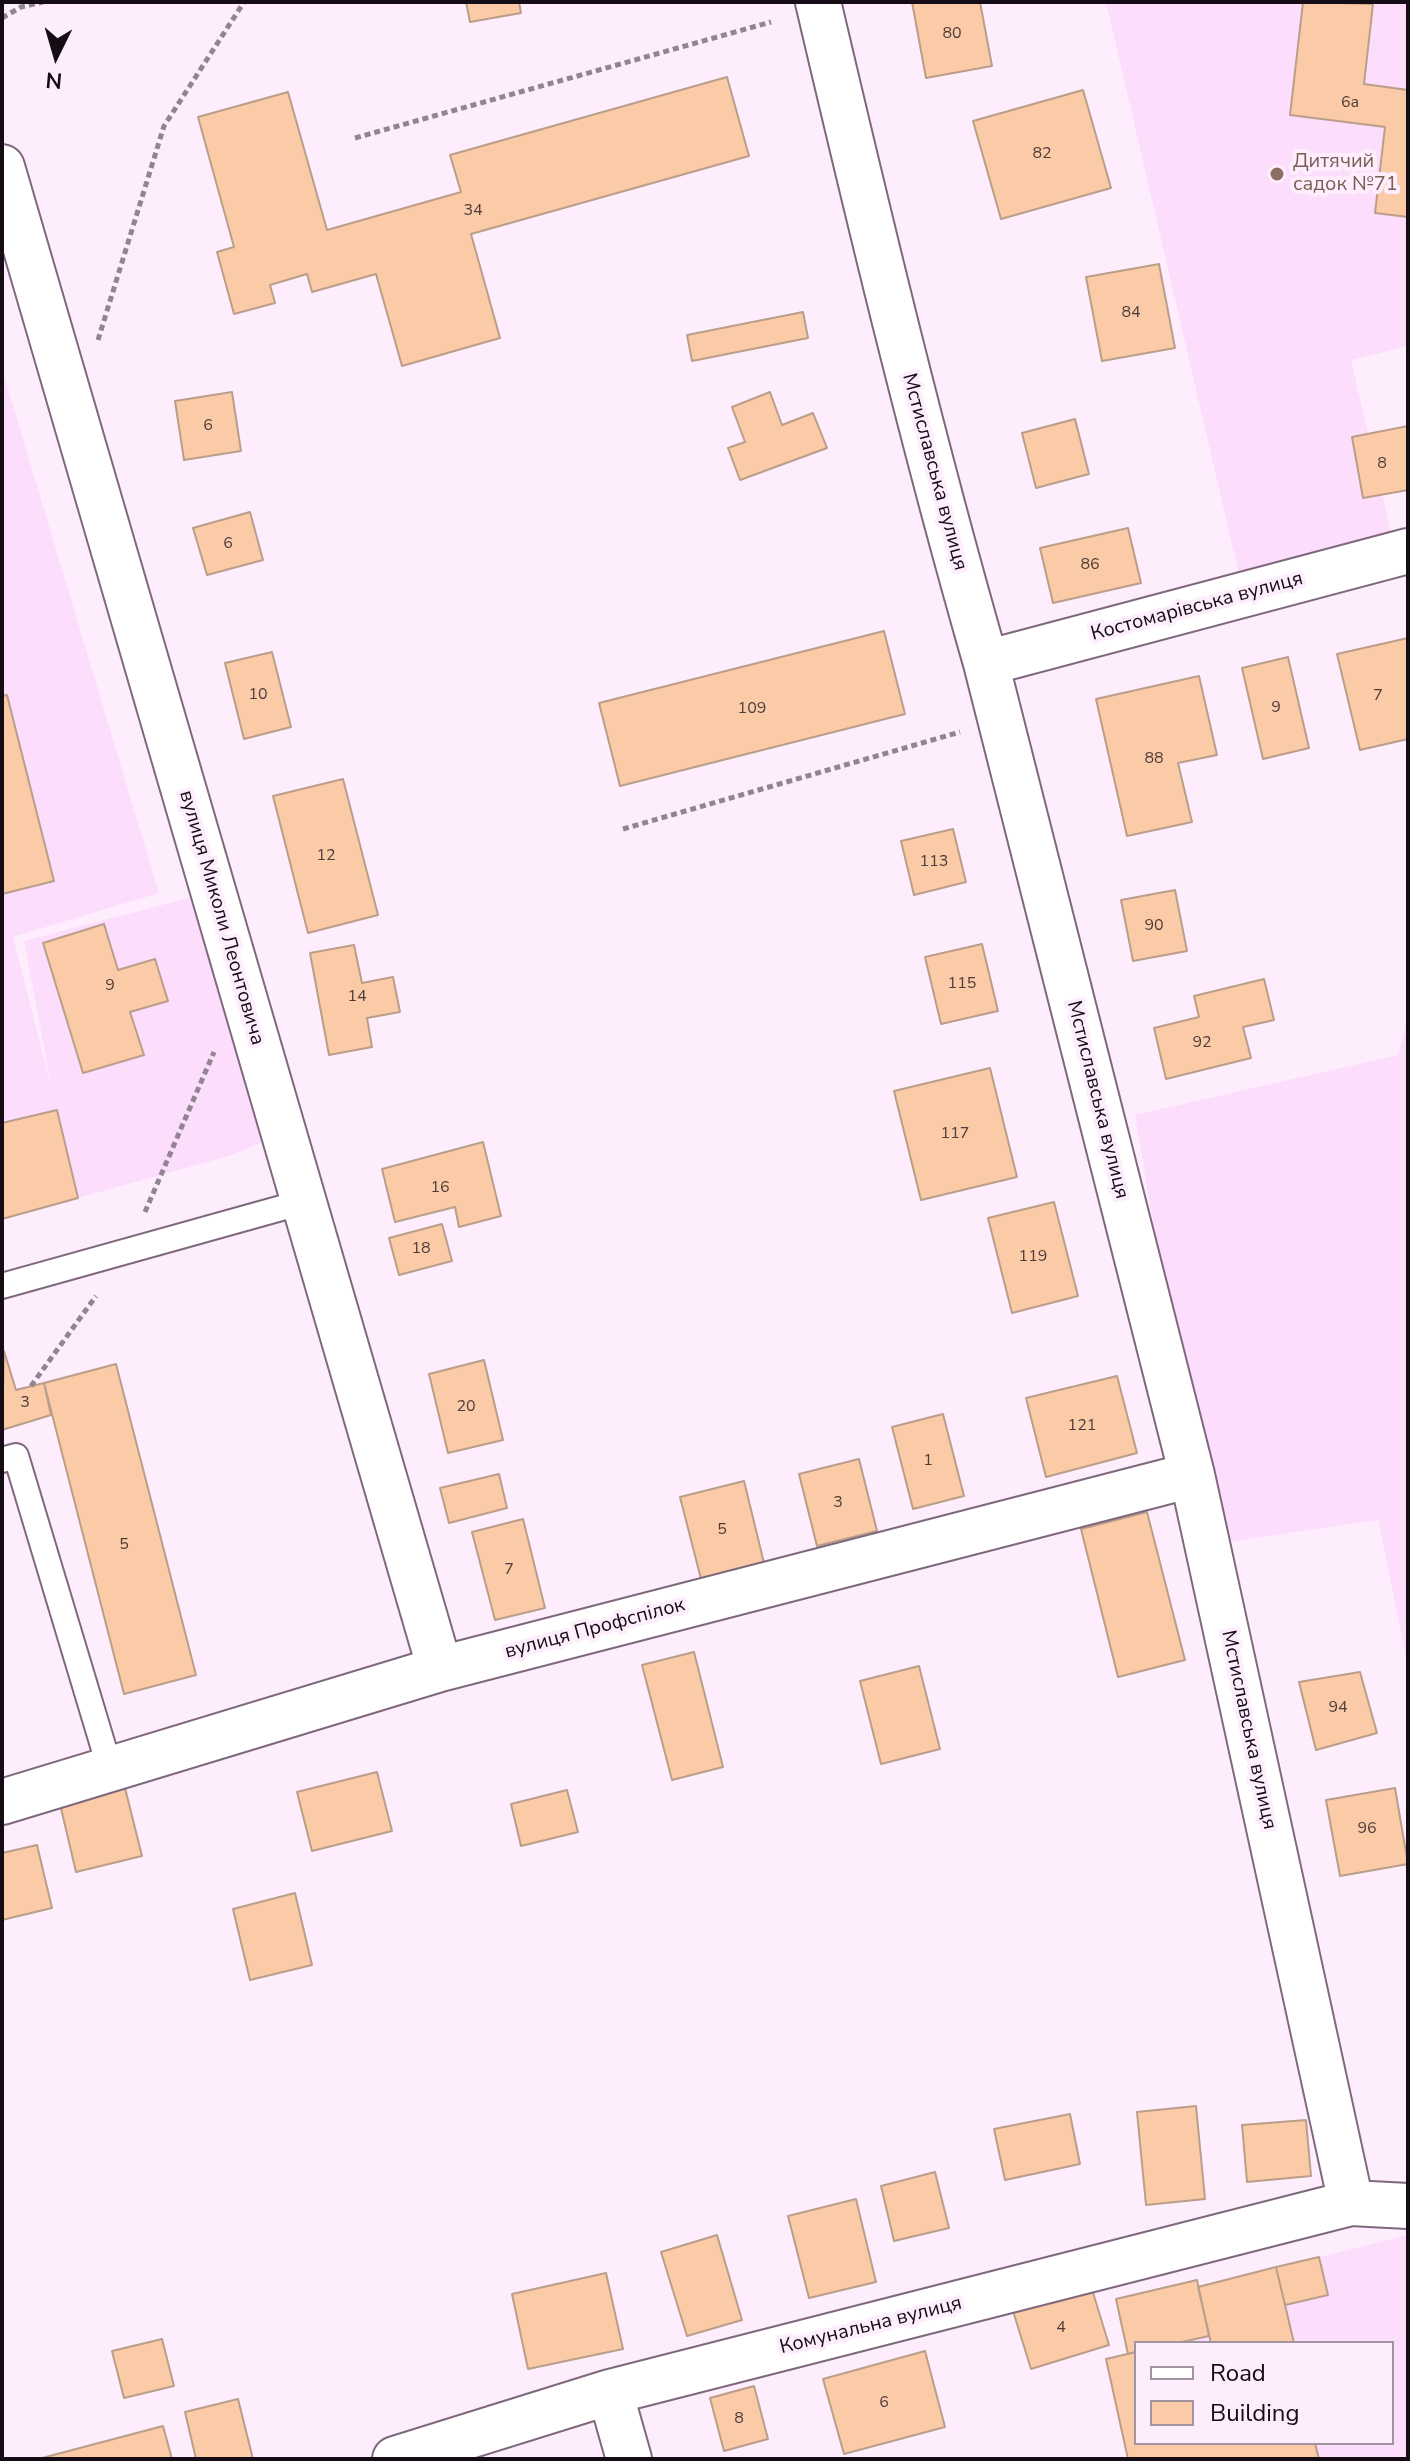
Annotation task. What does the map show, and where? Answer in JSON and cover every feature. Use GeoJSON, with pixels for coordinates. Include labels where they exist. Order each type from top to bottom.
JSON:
{"type":"FeatureCollection","features":[{"type":"Feature","properties":{"kind":"street","name":"Мстиславська вулиця"},"geometry":{"type":"LineString","coordinates":[[818,2],[894,318],[952,546],[1001,721],[1192,1475],[1351,2203]]}},
{"type":"Feature","properties":{"kind":"street","name":"вулиця Миколи Леонтовича"},"geometry":{"type":"LineString","coordinates":[[2,167],[440,1669]]}},
{"type":"Feature","properties":{"kind":"street","name":"Костомарівська вулиця"},"geometry":{"type":"LineString","coordinates":[[986,663],[1408,551]]}},
{"type":"Feature","properties":{"kind":"street","name":"вулиця Профспілок"},"geometry":{"type":"LineString","coordinates":[[2,1802],[440,1669],[1192,1475]]}},
{"type":"Feature","properties":{"kind":"street","name":"Комунальна вулиця"},"geometry":{"type":"LineString","coordinates":[[395,2459],[610,2392],[1351,2203],[1408,2206]]}},
{"type":"Feature","properties":{"kind":"street"},"geometry":{"type":"LineString","coordinates":[[610,2392],[629,2459]]}},
{"type":"Feature","properties":{"kind":"lane"},"geometry":{"type":"LineString","coordinates":[[2,1286],[303,1202]]}},
{"type":"Feature","properties":{"kind":"lane"},"geometry":{"type":"LineString","coordinates":[[2,1460],[16,1456],[110,1769]]}},
{"type":"Feature","properties":{"kind":"path"},"geometry":{"type":"LineString","coordinates":[[2,18],[21,7],[43,2]]}},
{"type":"Feature","properties":{"kind":"path"},"geometry":{"type":"LineString","coordinates":[[97,345],[164,126],[244,2]]}},
{"type":"Feature","properties":{"kind":"path"},"geometry":{"type":"LineString","coordinates":[[355,138],[771,22]]}},
{"type":"Feature","properties":{"kind":"path"},"geometry":{"type":"LineString","coordinates":[[623,829],[1001,721]]}},
{"type":"Feature","properties":{"kind":"path"},"geometry":{"type":"LineString","coordinates":[[31,1386],[128,1251],[219,1039]]}},
{"type":"Feature","properties":{"kind":"shaded area","name":"Дитячий садок №71"},"geometry":{"type":"Polygon","coordinates":[[[1106,2],[1408,2],[1408,346],[1351,360],[1393,540],[1239,575],[1106,2]]]}},
{"type":"Feature","properties":{"kind":"shaded area"},"geometry":{"type":"Polygon","coordinates":[[[2,369],[159,893],[13,937],[52,1090],[24,941],[200,895],[270,1139],[229,1156],[2,1219],[2,369]]]}},
{"type":"Feature","properties":{"kind":"shaded area"},"geometry":{"type":"Polygon","coordinates":[[[1408,1018],[1408,1665],[1378,1520],[1207,1545],[1135,1115],[1398,1055],[1408,1018]]]}},
{"type":"Feature","properties":{"kind":"shaded area"},"geometry":{"type":"Polygon","coordinates":[[[1408,2235],[1408,2459],[1128,2459],[1107,2359],[1128,2354],[1116,2299],[1197,2280],[1199,2287],[1408,2235]]]}},
{"type":"Feature","properties":{"kind":"building"},"geometry":{"type":"Polygon","coordinates":[[[466,2],[519,2],[521,13],[470,22],[466,2]]]}},
{"type":"Feature","properties":{"kind":"building"},"geometry":{"type":"Polygon","coordinates":[[[912,2],[980,2],[992,66],[926,78],[912,2]]]}},
{"type":"Feature","properties":{"kind":"building"},"geometry":{"type":"Polygon","coordinates":[[[1303,2],[1373,4],[1364,84],[1408,90],[1408,217],[1375,213],[1385,127],[1290,115],[1303,2]]]}},
{"type":"Feature","properties":{"kind":"building"},"geometry":{"type":"Polygon","coordinates":[[[727,77],[749,156],[471,234],[500,338],[402,366],[376,274],[312,292],[307,274],[270,285],[275,303],[234,314],[217,252],[234,247],[198,117],[288,92],[327,230],[461,192],[450,155],[727,77]]]}},
{"type":"Feature","properties":{"kind":"building"},"geometry":{"type":"Polygon","coordinates":[[[1083,90],[1111,188],[1001,219],[973,121],[1083,90]]]}},
{"type":"Feature","properties":{"kind":"building"},"geometry":{"type":"Polygon","coordinates":[[[1159,264],[1175,348],[1102,361],[1086,277],[1159,264]]]}},
{"type":"Feature","properties":{"kind":"building"},"geometry":{"type":"Polygon","coordinates":[[[803,312],[808,338],[692,361],[687,335],[803,312]]]}},
{"type":"Feature","properties":{"kind":"building"},"geometry":{"type":"Polygon","coordinates":[[[232,392],[241,451],[184,460],[175,401],[232,392]]]}},
{"type":"Feature","properties":{"kind":"building"},"geometry":{"type":"Polygon","coordinates":[[[770,392],[782,425],[813,413],[827,448],[740,480],[728,448],[745,442],[732,407],[770,392]]]}},
{"type":"Feature","properties":{"kind":"building"},"geometry":{"type":"Polygon","coordinates":[[[1075,419],[1089,474],[1036,488],[1022,433],[1075,419]]]}},
{"type":"Feature","properties":{"kind":"building"},"geometry":{"type":"Polygon","coordinates":[[[1408,426],[1408,490],[1363,498],[1352,437],[1408,426]]]}},
{"type":"Feature","properties":{"kind":"building"},"geometry":{"type":"Polygon","coordinates":[[[250,512],[263,560],[207,575],[193,528],[250,512]]]}},
{"type":"Feature","properties":{"kind":"building"},"geometry":{"type":"Polygon","coordinates":[[[1128,528],[1141,583],[1053,603],[1040,548],[1128,528]]]}},
{"type":"Feature","properties":{"kind":"building"},"geometry":{"type":"Polygon","coordinates":[[[884,631],[905,714],[620,786],[599,703],[884,631]]]}},
{"type":"Feature","properties":{"kind":"building"},"geometry":{"type":"Polygon","coordinates":[[[1408,638],[1408,739],[1360,750],[1337,654],[1408,638]]]}},
{"type":"Feature","properties":{"kind":"building"},"geometry":{"type":"Polygon","coordinates":[[[272,652],[291,727],[244,739],[225,663],[272,652]]]}},
{"type":"Feature","properties":{"kind":"building"},"geometry":{"type":"Polygon","coordinates":[[[1288,657],[1309,748],[1263,759],[1242,668],[1288,657]]]}},
{"type":"Feature","properties":{"kind":"building"},"geometry":{"type":"Polygon","coordinates":[[[1199,676],[1217,755],[1178,763],[1192,822],[1127,836],[1096,699],[1199,676]]]}},
{"type":"Feature","properties":{"kind":"building"},"geometry":{"type":"Polygon","coordinates":[[[7,695],[54,881],[2,894],[2,696],[7,695]]]}},
{"type":"Feature","properties":{"kind":"building"},"geometry":{"type":"Polygon","coordinates":[[[343,779],[378,915],[308,933],[273,796],[343,779]]]}},
{"type":"Feature","properties":{"kind":"building"},"geometry":{"type":"Polygon","coordinates":[[[953,829],[966,882],[914,895],[901,841],[953,829]]]}},
{"type":"Feature","properties":{"kind":"building"},"geometry":{"type":"Polygon","coordinates":[[[1175,890],[1187,951],[1133,961],[1121,900],[1175,890]]]}},
{"type":"Feature","properties":{"kind":"building"},"geometry":{"type":"Polygon","coordinates":[[[104,924],[118,970],[155,959],[168,1001],[130,1012],[144,1055],[83,1073],[43,943],[104,924]]]}},
{"type":"Feature","properties":{"kind":"building"},"geometry":{"type":"Polygon","coordinates":[[[982,944],[998,1011],[941,1024],[925,957],[982,944]]]}},
{"type":"Feature","properties":{"kind":"building"},"geometry":{"type":"Polygon","coordinates":[[[354,945],[362,983],[393,977],[400,1012],[367,1018],[372,1047],[329,1055],[310,953],[354,945]]]}},
{"type":"Feature","properties":{"kind":"building"},"geometry":{"type":"Polygon","coordinates":[[[1264,979],[1274,1020],[1243,1027],[1251,1058],[1166,1079],[1154,1028],[1199,1017],[1194,996],[1264,979]]]}},
{"type":"Feature","properties":{"kind":"building"},"geometry":{"type":"Polygon","coordinates":[[[990,1068],[1017,1177],[921,1200],[894,1091],[990,1068]]]}},
{"type":"Feature","properties":{"kind":"building"},"geometry":{"type":"Polygon","coordinates":[[[57,1110],[78,1198],[2,1219],[2,1123],[57,1110]]]}},
{"type":"Feature","properties":{"kind":"building"},"geometry":{"type":"Polygon","coordinates":[[[483,1142],[501,1216],[459,1227],[455,1207],[395,1222],[382,1169],[483,1142]]]}},
{"type":"Feature","properties":{"kind":"building"},"geometry":{"type":"Polygon","coordinates":[[[1054,1202],[1078,1296],[1012,1313],[988,1218],[1054,1202]]]}},
{"type":"Feature","properties":{"kind":"building"},"geometry":{"type":"Polygon","coordinates":[[[442,1224],[452,1261],[399,1275],[389,1238],[442,1224]]]}},
{"type":"Feature","properties":{"kind":"building"},"geometry":{"type":"Polygon","coordinates":[[[4,1351],[16,1390],[44,1383],[51,1415],[2,1430],[4,1351]]]}},
{"type":"Feature","properties":{"kind":"building"},"geometry":{"type":"Polygon","coordinates":[[[484,1360],[503,1440],[448,1453],[429,1374],[484,1360]]]}},
{"type":"Feature","properties":{"kind":"building"},"geometry":{"type":"Polygon","coordinates":[[[116,1364],[196,1675],[124,1694],[44,1383],[116,1364]]]}},
{"type":"Feature","properties":{"kind":"building"},"geometry":{"type":"Polygon","coordinates":[[[1117,1376],[1137,1453],[1046,1477],[1026,1398],[1117,1376]]]}},
{"type":"Feature","properties":{"kind":"building"},"geometry":{"type":"Polygon","coordinates":[[[943,1414],[964,1496],[913,1509],[892,1427],[943,1414]]]}},
{"type":"Feature","properties":{"kind":"building"},"geometry":{"type":"Polygon","coordinates":[[[859,1459],[877,1531],[817,1546],[799,1474],[859,1459]]]}},
{"type":"Feature","properties":{"kind":"building"},"geometry":{"type":"Polygon","coordinates":[[[499,1474],[507,1508],[449,1523],[440,1488],[499,1474]]]}},
{"type":"Feature","properties":{"kind":"building"},"geometry":{"type":"Polygon","coordinates":[[[744,1481],[764,1563],[701,1579],[680,1497],[744,1481]]]}},
{"type":"Feature","properties":{"kind":"building"},"geometry":{"type":"Polygon","coordinates":[[[1147,1512],[1185,1660],[1118,1677],[1081,1529],[1147,1512]]]}},
{"type":"Feature","properties":{"kind":"building"},"geometry":{"type":"Polygon","coordinates":[[[523,1519],[545,1608],[495,1620],[472,1532],[523,1519]]]}},
{"type":"Feature","properties":{"kind":"building"},"geometry":{"type":"Polygon","coordinates":[[[694,1652],[723,1767],[672,1780],[642,1665],[694,1652]]]}},
{"type":"Feature","properties":{"kind":"building"},"geometry":{"type":"Polygon","coordinates":[[[919,1666],[940,1749],[881,1764],[860,1681],[919,1666]]]}},
{"type":"Feature","properties":{"kind":"building"},"geometry":{"type":"Polygon","coordinates":[[[1360,1672],[1377,1733],[1316,1750],[1299,1682],[1360,1672]]]}},
{"type":"Feature","properties":{"kind":"building"},"geometry":{"type":"Polygon","coordinates":[[[377,1772],[392,1831],[312,1851],[297,1792],[377,1772]]]}},
{"type":"Feature","properties":{"kind":"building"},"geometry":{"type":"Polygon","coordinates":[[[125,1788],[142,1856],[76,1872],[60,1804],[125,1788]]]}},
{"type":"Feature","properties":{"kind":"building"},"geometry":{"type":"Polygon","coordinates":[[[1395,1788],[1408,1864],[1340,1876],[1326,1800],[1395,1788]]]}},
{"type":"Feature","properties":{"kind":"building"},"geometry":{"type":"Polygon","coordinates":[[[567,1790],[578,1832],[521,1846],[511,1804],[567,1790]]]}},
{"type":"Feature","properties":{"kind":"building"},"geometry":{"type":"Polygon","coordinates":[[[37,1845],[52,1908],[2,1920],[2,1853],[37,1845]]]}},
{"type":"Feature","properties":{"kind":"building"},"geometry":{"type":"Polygon","coordinates":[[[295,1893],[312,1965],[250,1980],[233,1909],[295,1893]]]}},
{"type":"Feature","properties":{"kind":"building"},"geometry":{"type":"Polygon","coordinates":[[[1196,2106],[1205,2199],[1146,2205],[1137,2112],[1196,2106]]]}},
{"type":"Feature","properties":{"kind":"building"},"geometry":{"type":"Polygon","coordinates":[[[1070,2114],[1080,2164],[1005,2180],[994,2129],[1070,2114]]]}},
{"type":"Feature","properties":{"kind":"building"},"geometry":{"type":"Polygon","coordinates":[[[1306,2120],[1311,2176],[1247,2182],[1242,2125],[1306,2120]]]}},
{"type":"Feature","properties":{"kind":"building"},"geometry":{"type":"Polygon","coordinates":[[[935,2172],[949,2228],[894,2241],[881,2186],[935,2172]]]}},
{"type":"Feature","properties":{"kind":"building"},"geometry":{"type":"Polygon","coordinates":[[[856,2199],[876,2282],[809,2298],[788,2216],[856,2199]]]}},
{"type":"Feature","properties":{"kind":"building"},"geometry":{"type":"Polygon","coordinates":[[[717,2235],[742,2320],[687,2336],[661,2252],[717,2235]]]}},
{"type":"Feature","properties":{"kind":"building"},"geometry":{"type":"Polygon","coordinates":[[[1319,2257],[1328,2295],[1285,2305],[1276,2267],[1319,2257]]]}},
{"type":"Feature","properties":{"kind":"building"},"geometry":{"type":"Polygon","coordinates":[[[1276,2267],[1294,2341],[1211,2341],[1198,2287],[1276,2267]]]}},
{"type":"Feature","properties":{"kind":"building"},"geometry":{"type":"Polygon","coordinates":[[[606,2273],[623,2349],[528,2369],[512,2294],[606,2273]]]}},
{"type":"Feature","properties":{"kind":"building"},"geometry":{"type":"Polygon","coordinates":[[[1197,2280],[1209,2336],[1186,2341],[1134,2341],[1134,2352],[1128,2354],[1116,2299],[1197,2280]]]}},
{"type":"Feature","properties":{"kind":"building"},"geometry":{"type":"Polygon","coordinates":[[[1091,2286],[1109,2345],[1031,2369],[1013,2311],[1091,2286]]]}},
{"type":"Feature","properties":{"kind":"building"},"geometry":{"type":"Polygon","coordinates":[[[162,2339],[174,2386],[124,2398],[112,2351],[162,2339]]]}},
{"type":"Feature","properties":{"kind":"building"},"geometry":{"type":"Polygon","coordinates":[[[925,2351],[945,2427],[844,2454],[823,2379],[925,2351]]]}},
{"type":"Feature","properties":{"kind":"building"},"geometry":{"type":"Polygon","coordinates":[[[1134,2352],[1134,2445],[1316,2445],[1319,2459],[1128,2459],[1106,2359],[1134,2352]]]}},
{"type":"Feature","properties":{"kind":"building"},"geometry":{"type":"Polygon","coordinates":[[[754,2386],[768,2439],[724,2451],[710,2398],[754,2386]]]}},
{"type":"Feature","properties":{"kind":"building"},"geometry":{"type":"Polygon","coordinates":[[[238,2399],[253,2459],[196,2459],[185,2412],[238,2399]]]}},
{"type":"Feature","properties":{"kind":"building"},"geometry":{"type":"Polygon","coordinates":[[[163,2426],[172,2459],[42,2458],[163,2426]]]}},
{"type":"Feature","properties":{"kind":"place","name":"Дитячий садок №71"},"geometry":{"type":"Point","coordinates":[1277,174]}}]}
